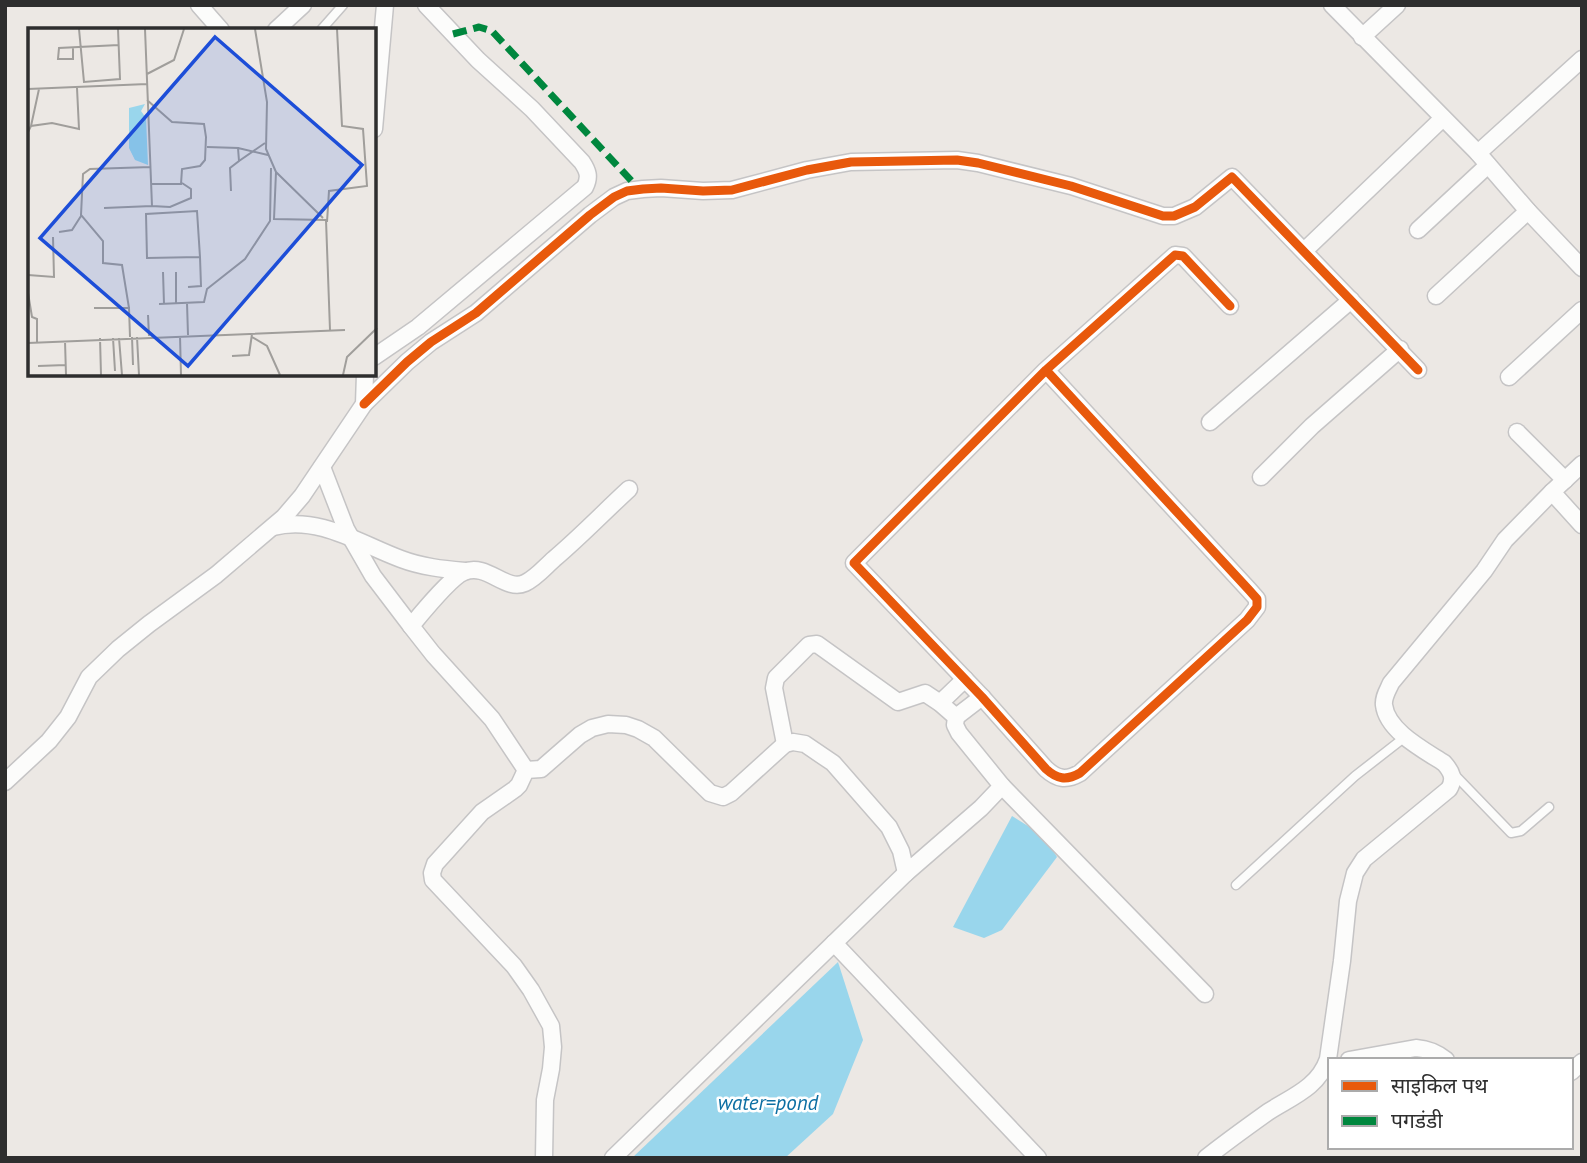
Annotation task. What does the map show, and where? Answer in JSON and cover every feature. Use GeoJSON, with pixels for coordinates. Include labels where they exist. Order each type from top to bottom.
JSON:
{"type":"FeatureCollection","features":[{"type":"Feature","properties":{"kind":"street"},"geometry":{"type":"LineString","coordinates":[[198,5],[220,28]]}},
{"type":"Feature","properties":{"kind":"street"},"geometry":{"type":"LineString","coordinates":[[278,28],[303,5]]}},
{"type":"Feature","properties":{"kind":"street"},"geometry":{"type":"LineString","coordinates":[[376,106],[385,5]]}},
{"type":"Feature","properties":{"kind":"street"},"geometry":{"type":"LineString","coordinates":[[376,356],[418,327],[525,239],[585,187],[589,180],[582,162],[426,5]]}},
{"type":"Feature","properties":{"kind":"street"},"geometry":{"type":"LineString","coordinates":[[1332,5],[1483,159],[1582,268]]}},
{"type":"Feature","properties":{"kind":"street"},"geometry":{"type":"LineString","coordinates":[[1362,37],[1397,5]]}},
{"type":"Feature","properties":{"kind":"street"},"geometry":{"type":"LineString","coordinates":[[1418,230],[1483,159],[1582,60]]}},
{"type":"Feature","properties":{"kind":"street"},"geometry":{"type":"LineString","coordinates":[[1304,251],[1443,118]]}},
{"type":"Feature","properties":{"kind":"street"},"geometry":{"type":"LineString","coordinates":[[5,782],[49,741],[68,717],[89,677],[149,624],[216,575],[284,517],[302,496],[365,404],[407,362],[431,342],[476,313],[590,215],[627,191],[661,188],[732,190],[807,170],[851,162],[957,160],[1071,186],[1149,213],[1174,216],[1195,207],[1232,177],[1418,370]]}},
{"type":"Feature","properties":{"kind":"street"},"geometry":{"type":"LineString","coordinates":[[1436,296],[1528,211]]}},
{"type":"Feature","properties":{"kind":"street"},"geometry":{"type":"LineString","coordinates":[[1046,370],[1257,599],[1257,607],[1247,620],[1080,773],[1065,779],[1055,777],[1045,769],[982,696],[854,563],[1046,370],[1175,256],[1183,256],[1230,306]]}},
{"type":"Feature","properties":{"kind":"street"},"geometry":{"type":"LineString","coordinates":[[1210,422],[1351,300]]}},
{"type":"Feature","properties":{"kind":"street"},"geometry":{"type":"LineString","coordinates":[[1509,377],[1582,310]]}},
{"type":"Feature","properties":{"kind":"street"},"geometry":{"type":"LineString","coordinates":[[1261,477],[1312,426],[1400,349]]}},
{"type":"Feature","properties":{"kind":"street"},"geometry":{"type":"LineString","coordinates":[[365,376],[365,404]]}},
{"type":"Feature","properties":{"kind":"street"},"geometry":{"type":"LineString","coordinates":[[1517,432],[1565,480]]}},
{"type":"Feature","properties":{"kind":"street"},"geometry":{"type":"LineString","coordinates":[[1329,1058],[1348,901],[1355,873],[1364,859],[1449,789],[1453,778],[1444,763],[1399,732],[1389,719],[1384,704],[1386,693],[1391,683],[1477,579],[1505,540],[1582,464]]}},
{"type":"Feature","properties":{"kind":"street"},"geometry":{"type":"LineString","coordinates":[[322,467],[350,537],[373,576],[433,654],[492,719],[527,770]]}},
{"type":"Feature","properties":{"kind":"street"},"geometry":{"type":"LineString","coordinates":[[272,527],[301,523],[323,528],[403,560],[433,568],[482,570],[520,585],[528,582],[565,550],[629,489]]}},
{"type":"Feature","properties":{"kind":"street"},"geometry":{"type":"LineString","coordinates":[[1552,492],[1582,525]]}},
{"type":"Feature","properties":{"kind":"street"},"geometry":{"type":"LineString","coordinates":[[411,626],[433,600],[465,571]]}},
{"type":"Feature","properties":{"kind":"street"},"geometry":{"type":"LineString","coordinates":[[785,744],[774,688],[776,678],[808,645],[817,644],[898,702],[925,692],[956,717]]}},
{"type":"Feature","properties":{"kind":"street"},"geometry":{"type":"LineString","coordinates":[[940,703],[965,679]]}},
{"type":"Feature","properties":{"kind":"street"},"geometry":{"type":"LineString","coordinates":[[982,696],[956,717],[955,725],[959,733],[1002,786],[1205,994]]}},
{"type":"Feature","properties":{"kind":"street"},"geometry":{"type":"LineString","coordinates":[[527,770],[541,769],[592,728],[608,724],[626,725],[654,738],[710,793],[723,797],[731,793],[785,744],[805,744],[833,763],[889,827],[901,851],[906,873]]}},
{"type":"Feature","properties":{"kind":"street"},"geometry":{"type":"LineString","coordinates":[[527,770],[519,785],[482,812],[435,864],[432,873],[433,880],[514,966],[551,1026],[553,1046],[545,1100],[544,1158]]}},
{"type":"Feature","properties":{"kind":"street"},"geometry":{"type":"LineString","coordinates":[[614,1158],[906,873],[981,808],[1002,786]]}},
{"type":"Feature","properties":{"kind":"street"},"geometry":{"type":"LineString","coordinates":[[834,943],[1038,1158]]}},
{"type":"Feature","properties":{"kind":"street"},"geometry":{"type":"LineString","coordinates":[[1360,1058],[1416,1048],[1426,1048],[1443,1058]]}},
{"type":"Feature","properties":{"kind":"street"},"geometry":{"type":"LineString","coordinates":[[1206,1158],[1275,1107],[1295,1097],[1315,1082],[1328,1063]]}},
{"type":"Feature","properties":{"kind":"lane"},"geometry":{"type":"LineString","coordinates":[[323,28],[343,5]]}},
{"type":"Feature","properties":{"kind":"lane"},"geometry":{"type":"LineString","coordinates":[[1236,885],[1355,776],[1405,737]]}},
{"type":"Feature","properties":{"kind":"lane"},"geometry":{"type":"LineString","coordinates":[[1449,769],[1511,833],[1521,831],[1549,807]]}},
{"type":"Feature","properties":{"kind":"water"},"geometry":{"type":"Polygon","coordinates":[[[1012,816],[1044,836],[1057,857],[1002,930],[984,938],[953,927],[1012,816]]]}},
{"type":"Feature","properties":{"kind":"water","name":"water=pond"},"geometry":{"type":"Polygon","coordinates":[[[838,962],[863,1040],[833,1114],[785,1158],[632,1158],[838,962]]]}},
{"type":"Feature","properties":{"kind":"marked path"},"geometry":{"type":"LineString","coordinates":[[453,34],[479,27],[492,31],[639,189]]}},
{"type":"Feature","properties":{"kind":"cycle path"},"geometry":{"type":"LineString","coordinates":[[364,404],[431,342],[476,313],[614,197],[627,191],[643,189],[732,190],[807,170],[851,162],[957,160],[978,163],[1071,186],[1163,216],[1174,216],[1195,207],[1232,177],[1418,370]]}},
{"type":"Feature","properties":{"kind":"cycle path"},"geometry":{"type":"LineString","coordinates":[[1046,370],[1257,599],[1257,607],[1247,620],[1080,773],[1066,778],[1058,777],[1046,769],[982,697],[854,563],[1046,370],[1175,255],[1183,256],[1230,306]]}}]}
